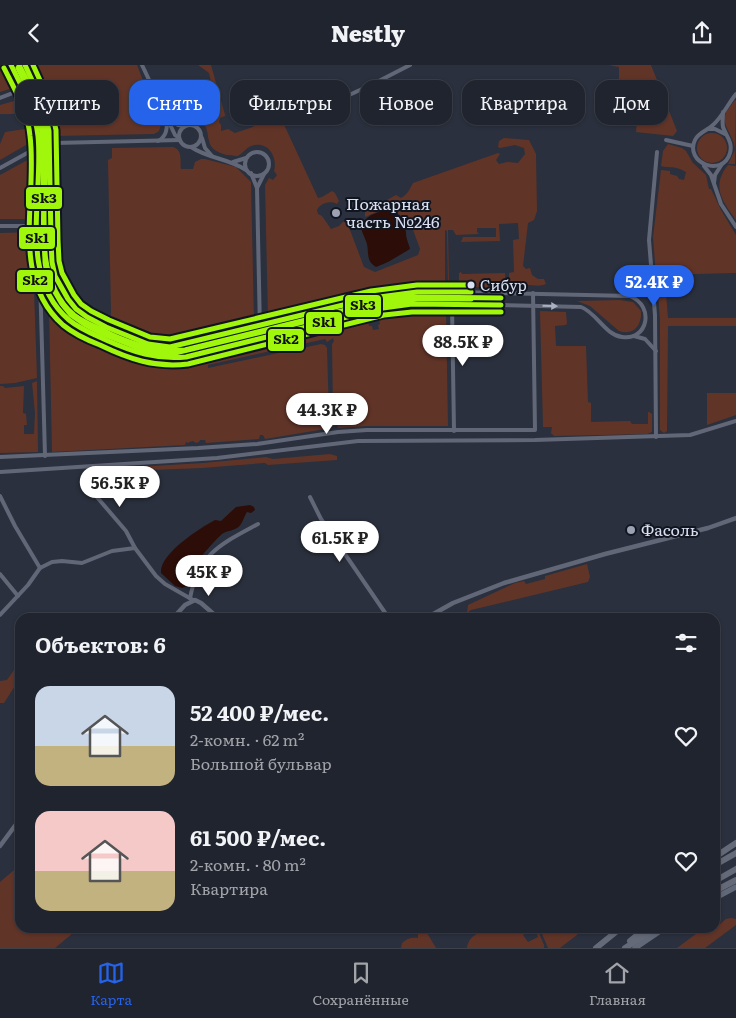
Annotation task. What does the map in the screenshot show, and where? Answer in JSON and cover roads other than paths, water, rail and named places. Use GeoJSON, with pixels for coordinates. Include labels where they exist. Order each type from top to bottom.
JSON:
{"type":"FeatureCollection","features":[{"type":"Feature","properties":{"kind":"highway"},"geometry":{"type":"LineString","coordinates":[[720,854],[736,843]]}},
{"type":"Feature","properties":{"kind":"highway"},"geometry":{"type":"LineString","coordinates":[[720,862],[736,853]]}},
{"type":"Feature","properties":{"kind":"highway"},"geometry":{"type":"LineString","coordinates":[[720,878],[736,869]]}},
{"type":"Feature","properties":{"kind":"highway"},"geometry":{"type":"LineString","coordinates":[[720,888],[736,880]]}},
{"type":"Feature","properties":{"kind":"highway"},"geometry":{"type":"LineString","coordinates":[[596,948],[615,933]]}},
{"type":"Feature","properties":{"kind":"highway"},"geometry":{"type":"LineString","coordinates":[[623,948],[640,933]]}},
{"type":"Feature","properties":{"kind":"highway"},"geometry":{"type":"LineString","coordinates":[[623,948],[648,933]]}},
{"type":"Feature","properties":{"kind":"main road"},"geometry":{"type":"LineString","coordinates":[[720,895],[736,887]]}},
{"type":"Feature","properties":{"kind":"main road"},"geometry":{"type":"LineString","coordinates":[[635,948],[657,933]]}},
{"type":"Feature","properties":{"kind":"street"},"geometry":{"type":"LineString","coordinates":[[11,65],[18,80]]}},
{"type":"Feature","properties":{"kind":"street"},"geometry":{"type":"LineString","coordinates":[[25,65],[32,80]]}},
{"type":"Feature","properties":{"kind":"street"},"geometry":{"type":"LineString","coordinates":[[142,65],[149,80]]}},
{"type":"Feature","properties":{"kind":"street"},"geometry":{"type":"LineString","coordinates":[[350,95],[410,65]]}},
{"type":"Feature","properties":{"kind":"street"},"geometry":{"type":"LineString","coordinates":[[0,98],[15,93]]}},
{"type":"Feature","properties":{"kind":"street"},"geometry":{"type":"LineString","coordinates":[[736,95],[718,120],[708,129],[698,134],[693,146],[695,156],[711,175],[721,204],[736,227]]}},
{"type":"Feature","properties":{"kind":"street"},"geometry":{"type":"LineString","coordinates":[[714,185],[715,175],[730,154],[731,147],[723,125],[723,112]]}},
{"type":"Feature","properties":{"kind":"street"},"geometry":{"type":"LineString","coordinates":[[35,125],[38,147],[38,226],[42,305],[45,456]]}},
{"type":"Feature","properties":{"kind":"street"},"geometry":{"type":"LineString","coordinates":[[48,125],[51,144],[51,240],[55,276],[76,309],[87,317],[124,335],[148,344],[170,347],[372,298],[417,292],[533,293],[630,297],[636,299],[655,315]]}},
{"type":"Feature","properties":{"kind":"street"},"geometry":{"type":"LineString","coordinates":[[157,141],[166,133],[166,125]]}},
{"type":"Feature","properties":{"kind":"street"},"geometry":{"type":"LineString","coordinates":[[170,125],[175,135],[185,146],[233,162],[250,173],[258,175],[264,173]]}},
{"type":"Feature","properties":{"kind":"street"},"geometry":{"type":"LineString","coordinates":[[180,125],[195,126],[200,130],[206,148],[214,157]]}},
{"type":"Feature","properties":{"kind":"street"},"geometry":{"type":"LineString","coordinates":[[179,139],[180,130],[184,126]]}},
{"type":"Feature","properties":{"kind":"street"},"geometry":{"type":"LineString","coordinates":[[708,129],[722,131],[727,136]]}},
{"type":"Feature","properties":{"kind":"street"},"geometry":{"type":"LineString","coordinates":[[191,147],[199,143],[202,135]]}},
{"type":"Feature","properties":{"kind":"street"},"geometry":{"type":"LineString","coordinates":[[0,168],[38,147],[51,144],[179,139]]}},
{"type":"Feature","properties":{"kind":"street"},"geometry":{"type":"LineString","coordinates":[[666,139],[693,146]]}},
{"type":"Feature","properties":{"kind":"street"},"geometry":{"type":"LineString","coordinates":[[233,162],[246,158],[254,152],[264,155],[268,163],[257,187]]}},
{"type":"Feature","properties":{"kind":"street"},"geometry":{"type":"LineString","coordinates":[[656,437],[655,315],[649,240],[657,152]]}},
{"type":"Feature","properties":{"kind":"street"},"geometry":{"type":"LineString","coordinates":[[246,158],[245,165],[257,187],[260,325],[262,338]]}},
{"type":"Feature","properties":{"kind":"street"},"geometry":{"type":"LineString","coordinates":[[703,164],[712,166],[722,163]]}},
{"type":"Feature","properties":{"kind":"street"},"geometry":{"type":"LineString","coordinates":[[0,227],[38,226]]}},
{"type":"Feature","properties":{"kind":"street"},"geometry":{"type":"LineString","coordinates":[[40,273],[54,302],[71,321],[120,347],[152,358],[186,357],[383,308],[412,304],[581,307],[592,313],[615,335],[634,336],[645,339],[656,351]]}},
{"type":"Feature","properties":{"kind":"street"},"geometry":{"type":"LineString","coordinates":[[0,457],[247,445],[351,431],[535,430],[533,293]]}},
{"type":"Feature","properties":{"kind":"street"},"geometry":{"type":"LineString","coordinates":[[42,305],[45,302],[54,302]]}},
{"type":"Feature","properties":{"kind":"street"},"geometry":{"type":"LineString","coordinates":[[452,304],[454,431]]}},
{"type":"Feature","properties":{"kind":"street"},"geometry":{"type":"LineString","coordinates":[[634,336],[645,323],[645,312],[642,305]]}},
{"type":"Feature","properties":{"kind":"street"},"geometry":{"type":"LineString","coordinates":[[120,347],[124,335]]}},
{"type":"Feature","properties":{"kind":"street"},"geometry":{"type":"LineString","coordinates":[[0,472],[216,458],[345,442],[690,435],[736,421]]}},
{"type":"Feature","properties":{"kind":"street"},"geometry":{"type":"LineString","coordinates":[[88,474],[96,496],[126,531],[135,548],[156,576],[165,584],[201,603],[212,613]]}},
{"type":"Feature","properties":{"kind":"street"},"geometry":{"type":"LineString","coordinates":[[0,496],[40,568]]}},
{"type":"Feature","properties":{"kind":"street"},"geometry":{"type":"LineString","coordinates":[[310,497],[321,519],[385,613]]}},
{"type":"Feature","properties":{"kind":"street"},"geometry":{"type":"LineString","coordinates":[[435,613],[453,603],[504,583],[605,554],[708,528],[736,518]]}},
{"type":"Feature","properties":{"kind":"street"},"geometry":{"type":"LineString","coordinates":[[178,613],[191,599],[193,583],[198,570],[206,558],[224,543],[258,523]]}},
{"type":"Feature","properties":{"kind":"street"},"geometry":{"type":"LineString","coordinates":[[0,615],[28,585],[40,568],[52,562],[82,563],[112,551],[135,548]]}},
{"type":"Feature","properties":{"kind":"street"},"geometry":{"type":"LineString","coordinates":[[0,574],[18,596]]}},
{"type":"Feature","properties":{"kind":"street"},"geometry":{"type":"LineString","coordinates":[[0,845],[15,826]]}},
{"type":"Feature","properties":{"kind":"place","name":"Пожарная часть №246"},"geometry":{"type":"Point","coordinates":[336,213]}},
{"type":"Feature","properties":{"kind":"place","name":"Сибур"},"geometry":{"type":"Point","coordinates":[471,285]}},
{"type":"Feature","properties":{"kind":"place","name":"Фасоль"},"geometry":{"type":"Point","coordinates":[631,530]}}]}
